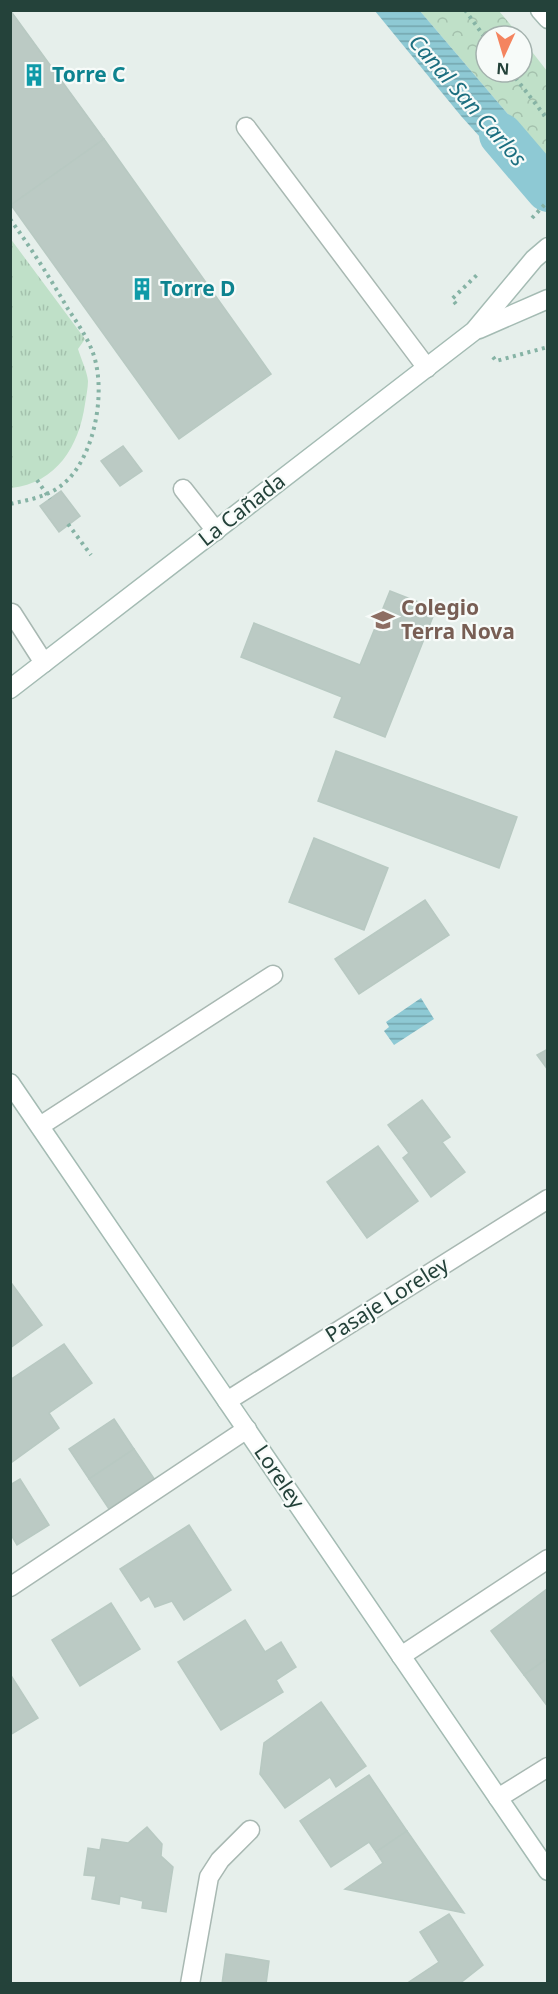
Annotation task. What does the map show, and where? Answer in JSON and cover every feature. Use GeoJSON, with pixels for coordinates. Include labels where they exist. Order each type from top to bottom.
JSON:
{"type":"FeatureCollection","features":[{"type":"Feature","properties":{"kind":"main road"},"geometry":{"type":"LineString","coordinates":[[540,10],[548,20]]}},
{"type":"Feature","properties":{"kind":"main road"},"geometry":{"type":"LineString","coordinates":[[246,127],[427,368]]}},
{"type":"Feature","properties":{"kind":"main road","name":"La Cañada"},"geometry":{"type":"LineString","coordinates":[[10,689],[474,331],[541,253]]}},
{"type":"Feature","properties":{"kind":"main road","name":"La Cañada"},"geometry":{"type":"LineString","coordinates":[[474,331],[548,299]]}},
{"type":"Feature","properties":{"kind":"main road"},"geometry":{"type":"LineString","coordinates":[[183,489],[216,531]]}},
{"type":"Feature","properties":{"kind":"main road"},"geometry":{"type":"LineString","coordinates":[[12,613],[44,663]]}},
{"type":"Feature","properties":{"kind":"main road"},"geometry":{"type":"LineString","coordinates":[[40,1126],[273,975]]}},
{"type":"Feature","properties":{"kind":"main road","name":"Loreley"},"geometry":{"type":"LineString","coordinates":[[10,1083],[548,1871]]}},
{"type":"Feature","properties":{"kind":"main road","name":"Pasaje Loreley"},"geometry":{"type":"LineString","coordinates":[[227,1401],[548,1199]]}},
{"type":"Feature","properties":{"kind":"main road"},"geometry":{"type":"LineString","coordinates":[[10,1587],[247,1429]]}},
{"type":"Feature","properties":{"kind":"main road"},"geometry":{"type":"LineString","coordinates":[[401,1656],[548,1559]]}},
{"type":"Feature","properties":{"kind":"main road"},"geometry":{"type":"LineString","coordinates":[[498,1798],[548,1767]]}},
{"type":"Feature","properties":{"kind":"main road"},"geometry":{"type":"LineString","coordinates":[[190,1983],[209,1877],[220,1860],[250,1830]]}},
{"type":"Feature","properties":{"kind":"path"},"geometry":{"type":"LineString","coordinates":[[465,10],[475,24]]}},
{"type":"Feature","properties":{"kind":"path"},"geometry":{"type":"LineString","coordinates":[[520,84],[548,120]]}},
{"type":"Feature","properties":{"kind":"path"},"geometry":{"type":"LineString","coordinates":[[10,219],[34,252],[92,349],[100,379],[97,413],[91,439],[77,466],[64,484],[47,494],[10,504]]}},
{"type":"Feature","properties":{"kind":"path"},"geometry":{"type":"LineString","coordinates":[[36,480],[50,500]]}},
{"type":"Feature","properties":{"kind":"path"},"geometry":{"type":"LineString","coordinates":[[69,524],[91,555]]}},
{"type":"Feature","properties":{"kind":"green space"},"geometry":{"type":"Polygon","coordinates":[[[420,11],[499,11],[510,24],[474,24],[474,74],[420,11]]]}},
{"type":"Feature","properties":{"kind":"green space"},"geometry":{"type":"Polygon","coordinates":[[[534,54],[547,71],[547,160],[482,84],[534,84],[534,54]]]}},
{"type":"Feature","properties":{"kind":"green space"},"geometry":{"type":"Polygon","coordinates":[[[10,238],[85,339],[78,349],[88,381],[82,419],[71,448],[63,460],[41,479],[11,488],[10,238]]]}},
{"type":"Feature","properties":{"kind":"water"},"geometry":{"type":"Polygon","coordinates":[[[375,11],[420,11],[474,74],[474,84],[482,84],[547,160],[547,175],[526,188],[461,116],[375,11]]]}},
{"type":"Feature","properties":{"kind":"water"},"geometry":{"type":"Polygon","coordinates":[[[421,998],[434,1019],[394,1045],[384,1031],[389,1027],[386,1022],[421,998]]]}},
{"type":"Feature","properties":{"kind":"building","name":"Torre C"},"geometry":{"type":"Polygon","coordinates":[[[10,10],[104,139],[11,205],[10,203],[10,10]]]}},
{"type":"Feature","properties":{"kind":"building","name":"Torre D"},"geometry":{"type":"Polygon","coordinates":[[[104,139],[271,374],[179,439],[11,205],[104,139]]]}},
{"type":"Feature","properties":{"kind":"building"},"geometry":{"type":"Polygon","coordinates":[[[123,446],[142,471],[120,486],[101,461],[123,446]]]}},
{"type":"Feature","properties":{"kind":"building"},"geometry":{"type":"Polygon","coordinates":[[[61,491],[80,516],[59,532],[40,506],[61,491]]]}},
{"type":"Feature","properties":{"kind":"building"},"geometry":{"type":"Polygon","coordinates":[[[390,591],[436,609],[385,737],[334,717],[342,697],[241,657],[254,623],[360,665],[390,591]]]}},
{"type":"Feature","properties":{"kind":"building"},"geometry":{"type":"Polygon","coordinates":[[[336,751],[517,817],[499,868],[318,801],[336,751]]]}},
{"type":"Feature","properties":{"kind":"building"},"geometry":{"type":"Polygon","coordinates":[[[314,838],[388,868],[364,930],[289,902],[314,838]]]}},
{"type":"Feature","properties":{"kind":"building"},"geometry":{"type":"Polygon","coordinates":[[[425,900],[449,935],[359,994],[335,959],[425,900]]]}},
{"type":"Feature","properties":{"kind":"building"},"geometry":{"type":"Polygon","coordinates":[[[548,1049],[548,1070],[537,1055],[548,1049]]]}},
{"type":"Feature","properties":{"kind":"building"},"geometry":{"type":"Polygon","coordinates":[[[422,1100],[450,1137],[442,1142],[465,1172],[431,1197],[403,1158],[409,1153],[388,1125],[422,1100]]]}},
{"type":"Feature","properties":{"kind":"building"},"geometry":{"type":"Polygon","coordinates":[[[378,1146],[418,1201],[367,1238],[327,1182],[378,1146]]]}},
{"type":"Feature","properties":{"kind":"building"},"geometry":{"type":"Polygon","coordinates":[[[12,1284],[42,1325],[10,1348],[10,1285],[12,1284]]]}},
{"type":"Feature","properties":{"kind":"building"},"geometry":{"type":"Polygon","coordinates":[[[64,1344],[92,1383],[49,1413],[59,1428],[12,1462],[10,1380],[64,1344]]]}},
{"type":"Feature","properties":{"kind":"building"},"geometry":{"type":"Polygon","coordinates":[[[114,1419],[134,1449],[89,1479],[69,1449],[114,1419]]]}},
{"type":"Feature","properties":{"kind":"building"},"geometry":{"type":"Polygon","coordinates":[[[134,1449],[155,1480],[109,1509],[89,1479],[134,1449]]]}},
{"type":"Feature","properties":{"kind":"building"},"geometry":{"type":"Polygon","coordinates":[[[20,1479],[49,1525],[17,1545],[10,1533],[10,1485],[20,1479]]]}},
{"type":"Feature","properties":{"kind":"building"},"geometry":{"type":"Polygon","coordinates":[[[189,1525],[231,1590],[184,1620],[172,1601],[155,1607],[149,1596],[141,1601],[120,1569],[189,1525]]]}},
{"type":"Feature","properties":{"kind":"building"},"geometry":{"type":"Polygon","coordinates":[[[547,1589],[548,1658],[524,1675],[491,1631],[547,1589]]]}},
{"type":"Feature","properties":{"kind":"building"},"geometry":{"type":"Polygon","coordinates":[[[111,1603],[140,1649],[80,1686],[52,1640],[111,1603]]]}},
{"type":"Feature","properties":{"kind":"building"},"geometry":{"type":"Polygon","coordinates":[[[245,1620],[265,1652],[281,1642],[296,1667],[276,1680],[283,1692],[221,1730],[178,1662],[245,1620]]]}},
{"type":"Feature","properties":{"kind":"building"},"geometry":{"type":"Polygon","coordinates":[[[548,1658],[548,1707],[524,1675],[548,1658]]]}},
{"type":"Feature","properties":{"kind":"building"},"geometry":{"type":"Polygon","coordinates":[[[10,1674],[38,1718],[10,1735],[10,1674]]]}},
{"type":"Feature","properties":{"kind":"building"},"geometry":{"type":"Polygon","coordinates":[[[321,1702],[366,1766],[336,1787],[330,1777],[285,1808],[260,1774],[264,1743],[321,1702]]]}},
{"type":"Feature","properties":{"kind":"building"},"geometry":{"type":"Polygon","coordinates":[[[369,1775],[407,1831],[376,1852],[369,1842],[331,1867],[300,1821],[369,1775]]]}},
{"type":"Feature","properties":{"kind":"building"},"geometry":{"type":"Polygon","coordinates":[[[147,1827],[162,1844],[161,1856],[173,1867],[166,1912],[142,1908],[143,1901],[120,1896],[119,1904],[92,1899],[96,1876],[84,1875],[88,1848],[100,1850],[102,1839],[128,1843],[147,1827]]]}},
{"type":"Feature","properties":{"kind":"building"},"geometry":{"type":"Polygon","coordinates":[[[407,1831],[464,1913],[345,1889],[383,1863],[376,1852],[407,1831]]]}},
{"type":"Feature","properties":{"kind":"building"},"geometry":{"type":"Polygon","coordinates":[[[449,1914],[483,1965],[459,1984],[406,1984],[439,1962],[420,1932],[449,1914]]]}},
{"type":"Feature","properties":{"kind":"building"},"geometry":{"type":"Polygon","coordinates":[[[226,1954],[269,1961],[266,1984],[222,1984],[226,1954]]]}},
{"type":"Feature","properties":{"kind":"waterway","name":"Canal San Carlos"},"geometry":{"type":"LineString","coordinates":[[501,135],[548,190]]}},
{"type":"Feature","properties":{"kind":"place","name":"Torre C"},"geometry":{"type":"Point","coordinates":[34,75]}},
{"type":"Feature","properties":{"kind":"place","name":"Torre D"},"geometry":{"type":"Point","coordinates":[142,289]}},
{"type":"Feature","properties":{"kind":"place","name":"Colegio Terra Nova"},"geometry":{"type":"Point","coordinates":[383,620]}}]}
